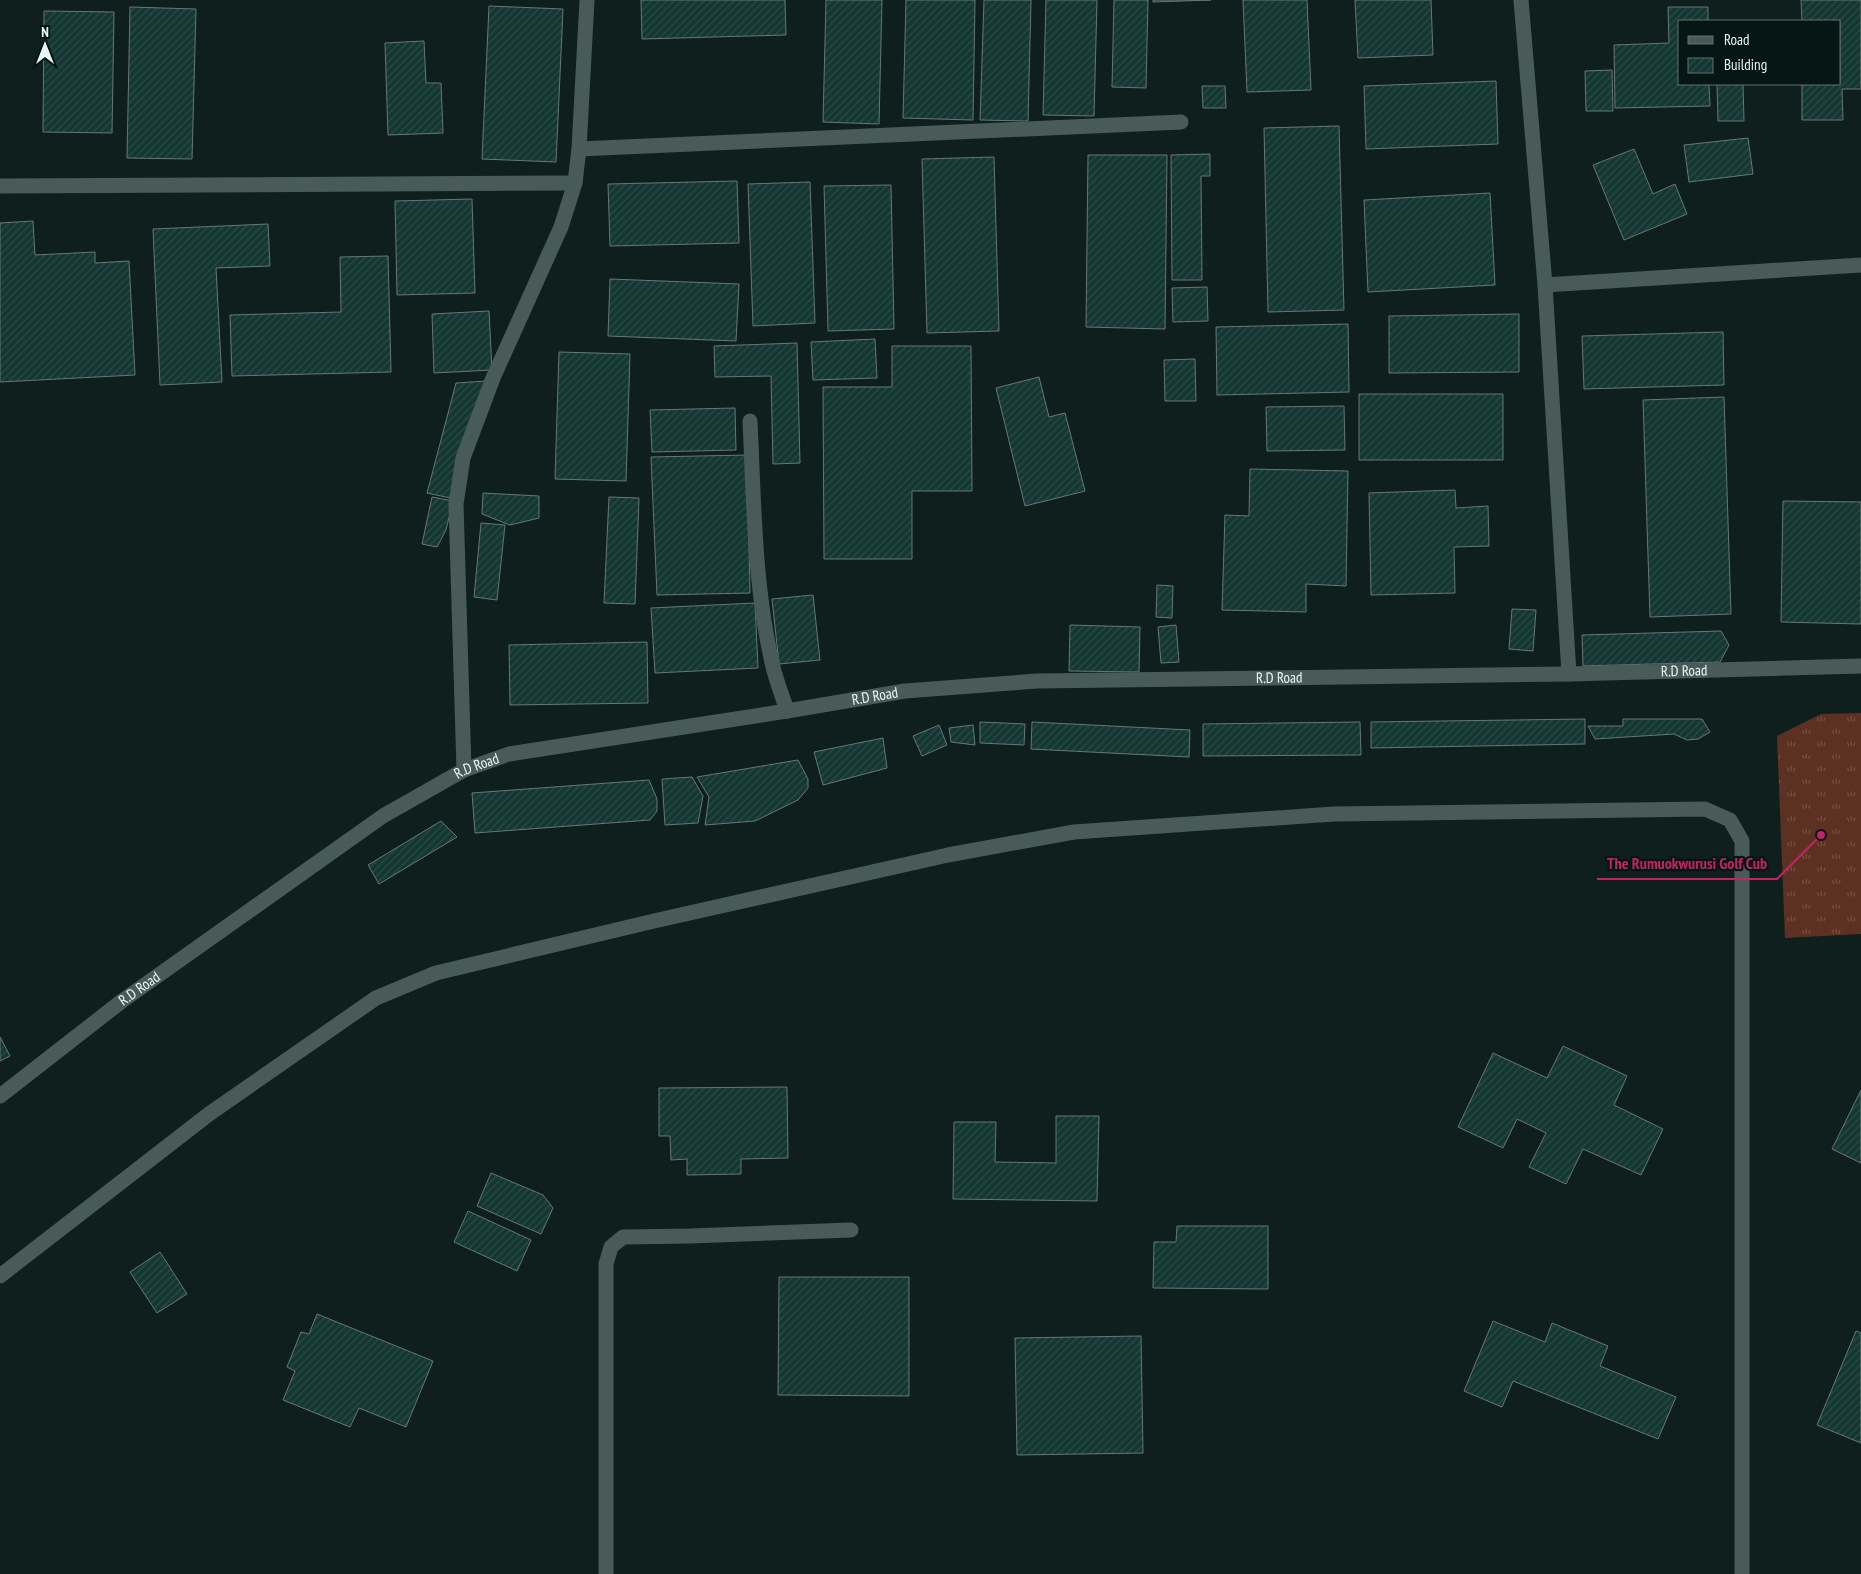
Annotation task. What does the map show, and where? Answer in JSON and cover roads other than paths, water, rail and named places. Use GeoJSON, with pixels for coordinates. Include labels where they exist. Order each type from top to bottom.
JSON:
{"type":"FeatureCollection","features":[{"type":"Feature","properties":{"kind":"street"},"geometry":{"type":"LineString","coordinates":[[464,770],[456,504],[464,458],[493,378],[561,227],[575,183],[579,149],[587,0]]}},
{"type":"Feature","properties":{"kind":"street"},"geometry":{"type":"LineString","coordinates":[[1520,0],[1545,285],[1569,674]]}},
{"type":"Feature","properties":{"kind":"street"},"geometry":{"type":"LineString","coordinates":[[579,149],[1181,122]]}},
{"type":"Feature","properties":{"kind":"street"},"geometry":{"type":"LineString","coordinates":[[0,186],[575,183]]}},
{"type":"Feature","properties":{"kind":"street"},"geometry":{"type":"LineString","coordinates":[[1545,285],[1861,265]]}},
{"type":"Feature","properties":{"kind":"street"},"geometry":{"type":"LineString","coordinates":[[750,421],[757,554],[764,610],[774,671],[787,711]]}},
{"type":"Feature","properties":{"kind":"street","name":"R.D Road"},"geometry":{"type":"LineString","coordinates":[[0,1096],[122,1001],[375,821],[464,770],[509,754],[905,691],[1037,681],[1569,674],[1861,666]]}},
{"type":"Feature","properties":{"kind":"street"},"geometry":{"type":"LineString","coordinates":[[0,1276],[209,1114],[376,998],[436,972],[948,855],[1074,832],[1334,814],[1705,809],[1730,820],[1742,841],[1742,1574]]}},
{"type":"Feature","properties":{"kind":"street"},"geometry":{"type":"LineString","coordinates":[[606,1574],[606,1264],[611,1247],[623,1236],[690,1236],[851,1230]]}},
{"type":"Feature","properties":{"kind":"place","name":"The Rumuokwurusi Golf Cub"},"geometry":{"type":"Point","coordinates":[1821,835]}}]}
